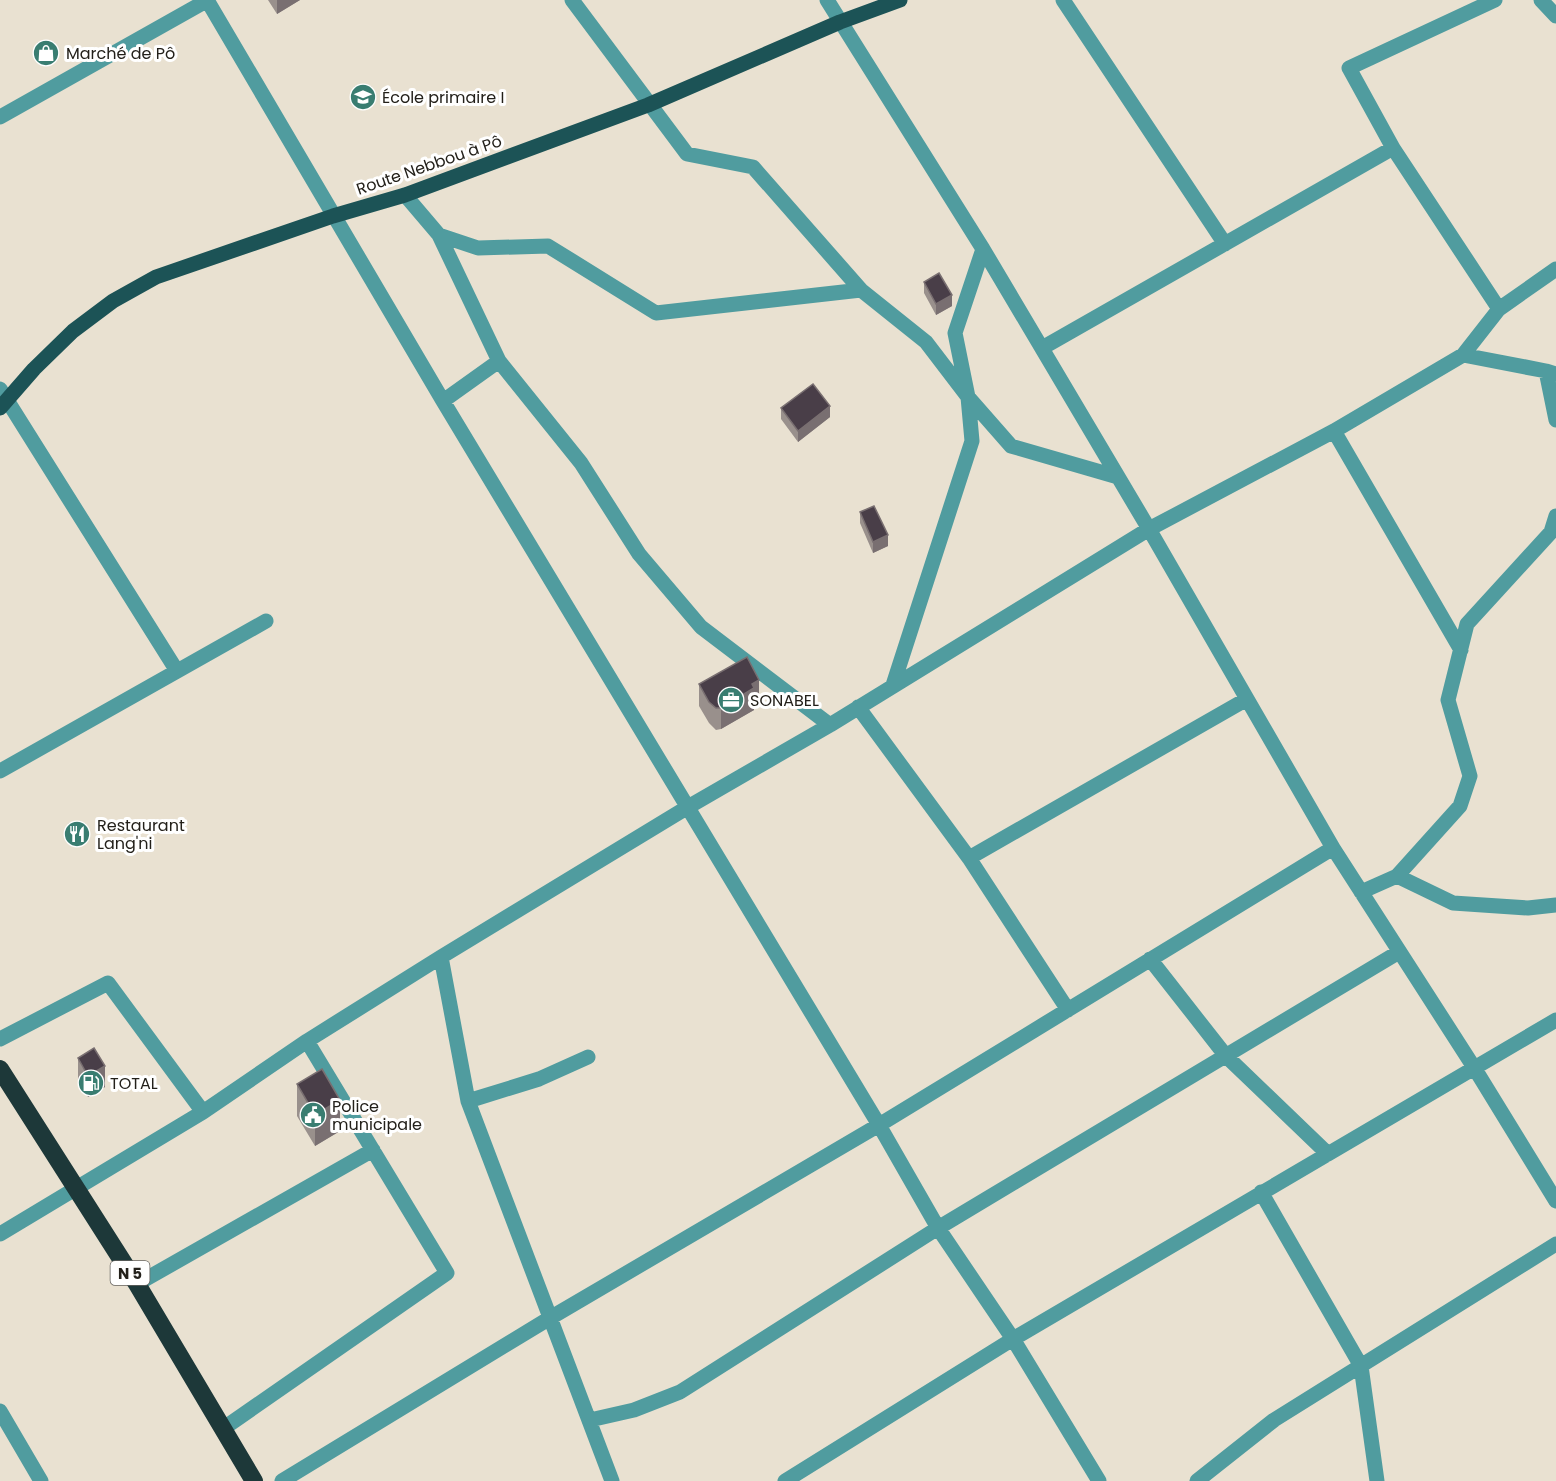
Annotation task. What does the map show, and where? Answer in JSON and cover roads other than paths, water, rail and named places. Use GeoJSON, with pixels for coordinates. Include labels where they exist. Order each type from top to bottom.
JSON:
{"type":"FeatureCollection","features":[{"type":"Feature","properties":{"kind":"highway","name":"N 5"},"geometry":{"type":"LineString","coordinates":[[0,1069],[137,1284],[254,1481]]}},
{"type":"Feature","properties":{"kind":"main road","name":"Route Nebbou à Pô"},"geometry":{"type":"LineString","coordinates":[[2,399],[73,331],[113,301],[156,277],[333,216],[405,195],[648,105],[840,22],[900,0]]}},
{"type":"Feature","properties":{"kind":"street"},"geometry":{"type":"LineString","coordinates":[[0,117],[207,0],[442,401],[879,1125],[938,1228],[1013,1339],[1099,1481]]}},
{"type":"Feature","properties":{"kind":"street"},"geometry":{"type":"LineString","coordinates":[[572,0],[648,105],[687,154],[753,167],[861,290],[926,342],[968,397],[1011,446],[1118,477]]}},
{"type":"Feature","properties":{"kind":"street"},"geometry":{"type":"LineString","coordinates":[[827,0],[983,249],[1149,529],[1333,848],[1475,1069],[1556,1201]]}},
{"type":"Feature","properties":{"kind":"street"},"geometry":{"type":"LineString","coordinates":[[1063,0],[1225,244]]}},
{"type":"Feature","properties":{"kind":"street"},"geometry":{"type":"LineString","coordinates":[[1495,0],[1349,68],[1393,148],[1499,309]]}},
{"type":"Feature","properties":{"kind":"street"},"geometry":{"type":"LineString","coordinates":[[1541,0],[1556,15]]}},
{"type":"Feature","properties":{"kind":"street"},"geometry":{"type":"LineString","coordinates":[[1042,348],[1393,148]]}},
{"type":"Feature","properties":{"kind":"street"},"geometry":{"type":"LineString","coordinates":[[405,195],[439,236],[499,361],[580,463],[639,555],[701,627],[830,725]]}},
{"type":"Feature","properties":{"kind":"street"},"geometry":{"type":"LineString","coordinates":[[439,236],[478,248],[548,246],[656,314],[861,290]]}},
{"type":"Feature","properties":{"kind":"street"},"geometry":{"type":"LineString","coordinates":[[893,685],[972,441],[968,397],[956,333],[983,249]]}},
{"type":"Feature","properties":{"kind":"street"},"geometry":{"type":"LineString","coordinates":[[0,1234],[203,1112],[307,1041],[441,957],[688,807],[830,725],[1149,529],[1334,431],[1463,355],[1499,309],[1556,269]]}},
{"type":"Feature","properties":{"kind":"street"},"geometry":{"type":"LineString","coordinates":[[1463,355],[1551,372],[1556,420]]}},
{"type":"Feature","properties":{"kind":"street"},"geometry":{"type":"LineString","coordinates":[[442,401],[499,361]]}},
{"type":"Feature","properties":{"kind":"street"},"geometry":{"type":"LineString","coordinates":[[2,399],[177,671]]}},
{"type":"Feature","properties":{"kind":"street"},"geometry":{"type":"LineString","coordinates":[[1334,431],[1461,650]]}},
{"type":"Feature","properties":{"kind":"street"},"geometry":{"type":"LineString","coordinates":[[1360,892],[1397,876],[1460,806],[1470,776],[1448,700],[1467,624],[1551,532],[1556,516]]}},
{"type":"Feature","properties":{"kind":"street"},"geometry":{"type":"LineString","coordinates":[[0,771],[266,621]]}},
{"type":"Feature","properties":{"kind":"street"},"geometry":{"type":"LineString","coordinates":[[969,858],[1247,699]]}},
{"type":"Feature","properties":{"kind":"street"},"geometry":{"type":"LineString","coordinates":[[858,707],[969,858],[1068,1010]]}},
{"type":"Feature","properties":{"kind":"street"},"geometry":{"type":"LineString","coordinates":[[282,1481],[549,1318],[879,1125],[1333,848]]}},
{"type":"Feature","properties":{"kind":"street"},"geometry":{"type":"LineString","coordinates":[[1397,876],[1453,903],[1528,908],[1556,905]]}},
{"type":"Feature","properties":{"kind":"street"},"geometry":{"type":"LineString","coordinates":[[590,1420],[634,1410],[680,1392],[938,1228],[1399,952]]}},
{"type":"Feature","properties":{"kind":"street"},"geometry":{"type":"LineString","coordinates":[[441,957],[468,1101],[612,1481]]}},
{"type":"Feature","properties":{"kind":"street"},"geometry":{"type":"LineString","coordinates":[[1150,959],[1226,1056],[1328,1154]]}},
{"type":"Feature","properties":{"kind":"street"},"geometry":{"type":"LineString","coordinates":[[0,1039],[108,983],[203,1112]]}},
{"type":"Feature","properties":{"kind":"street"},"geometry":{"type":"LineString","coordinates":[[785,1481],[1013,1339],[1556,1020]]}},
{"type":"Feature","properties":{"kind":"street"},"geometry":{"type":"LineString","coordinates":[[224,1428],[447,1273],[307,1041]]}},
{"type":"Feature","properties":{"kind":"street"},"geometry":{"type":"LineString","coordinates":[[468,1101],[539,1079],[588,1057]]}},
{"type":"Feature","properties":{"kind":"street"},"geometry":{"type":"LineString","coordinates":[[137,1284],[373,1150]]}},
{"type":"Feature","properties":{"kind":"street"},"geometry":{"type":"LineString","coordinates":[[1262,1192],[1361,1366],[1377,1481]]}},
{"type":"Feature","properties":{"kind":"street"},"geometry":{"type":"LineString","coordinates":[[1197,1481],[1274,1420],[1556,1244]]}},
{"type":"Feature","properties":{"kind":"street"},"geometry":{"type":"LineString","coordinates":[[0,1412],[41,1481]]}},
{"type":"Feature","properties":{"kind":"place","name":"Marché de Pô"},"geometry":{"type":"Point","coordinates":[46,53]}},
{"type":"Feature","properties":{"kind":"place","name":"École primaire I"},"geometry":{"type":"Point","coordinates":[363,97]}},
{"type":"Feature","properties":{"kind":"place","name":"SONABEL"},"geometry":{"type":"Point","coordinates":[731,700]}},
{"type":"Feature","properties":{"kind":"place","name":"Restaurant Lang'ni"},"geometry":{"type":"Point","coordinates":[77,834]}},
{"type":"Feature","properties":{"kind":"place","name":"TOTAL"},"geometry":{"type":"Point","coordinates":[91,1083]}},
{"type":"Feature","properties":{"kind":"place","name":"Police municipale"},"geometry":{"type":"Point","coordinates":[313,1115]}}]}
